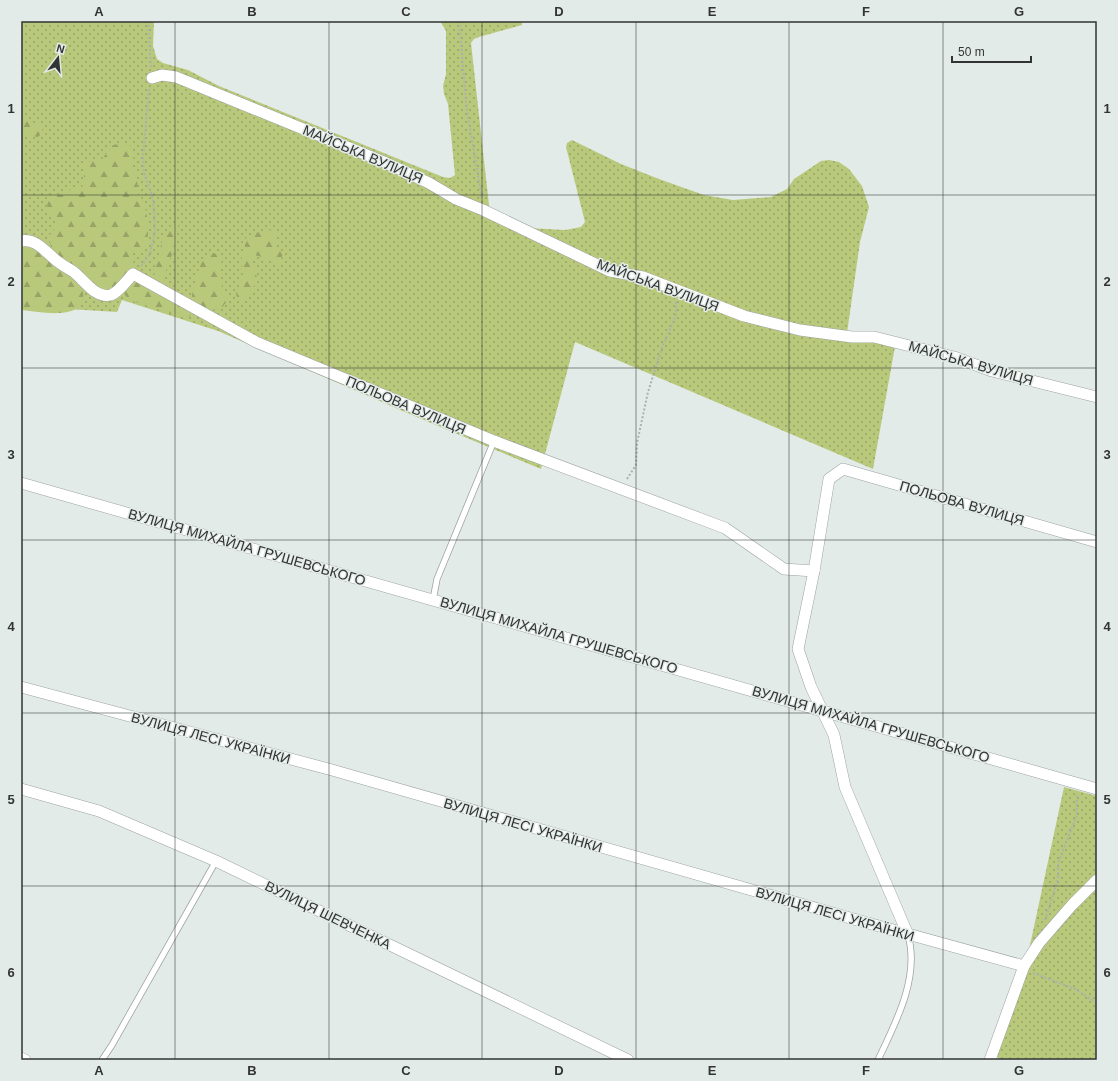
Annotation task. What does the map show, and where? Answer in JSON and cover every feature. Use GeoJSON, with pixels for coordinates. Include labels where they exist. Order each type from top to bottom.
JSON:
{"type":"FeatureCollection","features":[{"type":"Feature","properties":{"kind":"street","name":"МАЙСЬКА ВУЛИЦЯ"},"geometry":{"type":"LineString","coordinates":[[152,78],[162,75],[176,77],[384,162],[429,183],[456,199],[484,210],[610,271],[643,277],[744,316],[800,330],[852,337],[874,337],[954,357],[992,371],[1097,397]]}},
{"type":"Feature","properties":{"kind":"street"},"geometry":{"type":"LineString","coordinates":[[21,241],[30,241],[41,247],[100,294],[106,296],[114,293],[133,274]]}},
{"type":"Feature","properties":{"kind":"street","name":"ПОЛЬОВА ВУЛИЦЯ"},"geometry":{"type":"LineString","coordinates":[[133,274],[256,342],[494,441],[725,528],[784,569],[814,571],[829,479],[843,469],[1097,542]]}},
{"type":"Feature","properties":{"kind":"street","name":"ВУЛИЦЯ МИХАЙЛА ГРУШЕВСЬКОГО"},"geometry":{"type":"LineString","coordinates":[[21,483],[1097,789]]}},
{"type":"Feature","properties":{"kind":"street"},"geometry":{"type":"LineString","coordinates":[[814,571],[798,649],[811,687],[834,735],[844,787],[908,934]]}},
{"type":"Feature","properties":{"kind":"street","name":"ВУЛИЦЯ ЛЕСІ УКРАЇНКИ"},"geometry":{"type":"LineString","coordinates":[[21,687],[339,772],[908,934],[1024,969]]}},
{"type":"Feature","properties":{"kind":"street","name":"ВУЛИЦЯ ШЕВЧЕНКА"},"geometry":{"type":"LineString","coordinates":[[21,789],[100,810],[216,861],[628,1060]]}},
{"type":"Feature","properties":{"kind":"street"},"geometry":{"type":"LineString","coordinates":[[990,1060],[1024,969],[1039,943],[1072,905],[1097,880]]}},
{"type":"Feature","properties":{"kind":"street"},"geometry":{"type":"LineString","coordinates":[[21,1058],[25,1060]]}},
{"type":"Feature","properties":{"kind":"lane"},"geometry":{"type":"LineString","coordinates":[[433,600],[437,579],[494,441]]}},
{"type":"Feature","properties":{"kind":"lane"},"geometry":{"type":"LineString","coordinates":[[102,1060],[112,1045],[216,861]]}},
{"type":"Feature","properties":{"kind":"lane"},"geometry":{"type":"LineString","coordinates":[[878,1060],[910,981],[911,957],[908,934]]}},
{"type":"Feature","properties":{"kind":"path"},"geometry":{"type":"LineString","coordinates":[[133,274],[150,254],[155,231],[154,203],[144,174],[143,158],[146,140],[147,93],[152,78],[148,21]]}},
{"type":"Feature","properties":{"kind":"path"},"geometry":{"type":"LineString","coordinates":[[459,21],[468,111],[484,210]]}},
{"type":"Feature","properties":{"kind":"path"},"geometry":{"type":"LineString","coordinates":[[619,488],[630,476],[636,465],[637,443],[648,392],[662,348],[676,315],[675,299],[666,286]]}},
{"type":"Feature","properties":{"kind":"path"},"geometry":{"type":"LineString","coordinates":[[1044,922],[1058,879],[1058,863],[1077,815],[1077,792]]}},
{"type":"Feature","properties":{"kind":"path"},"geometry":{"type":"LineString","coordinates":[[1024,969],[1076,989],[1097,1003]]}},
{"type":"Feature","properties":{"kind":"green space"},"geometry":{"type":"Polygon","coordinates":[[[21,21],[154,21],[153,46],[157,59],[163,63],[188,70],[219,86],[443,177],[450,178],[455,175],[448,104],[443,86],[446,74],[446,31],[440,21],[522,21],[522,25],[479,37],[474,39],[471,43],[489,205],[491,210],[528,228],[565,230],[581,227],[585,222],[566,147],[567,143],[572,140],[621,164],[659,179],[704,195],[733,200],[771,197],[787,189],[794,179],[821,161],[829,160],[839,162],[849,169],[862,186],[869,207],[860,242],[847,333],[909,340],[954,354],[1097,392],[896,341],[873,469],[575,342],[541,469],[218,331],[122,300],[117,312],[21,306],[21,21]]]}},
{"type":"Feature","properties":{"kind":"green space"},"geometry":{"type":"Polygon","coordinates":[[[21,120],[39,124],[43,132],[38,137],[25,135],[21,136],[21,120]]]}},
{"type":"Feature","properties":{"kind":"green space"},"geometry":{"type":"Polygon","coordinates":[[[126,143],[130,145],[134,154],[133,167],[137,179],[137,191],[143,201],[145,209],[148,222],[148,236],[146,248],[143,252],[131,251],[131,268],[119,283],[108,292],[101,290],[90,279],[52,252],[49,237],[56,227],[57,222],[56,219],[48,214],[47,202],[51,196],[61,195],[71,189],[82,187],[84,182],[84,165],[87,162],[102,159],[113,145],[126,143]]]}},
{"type":"Feature","properties":{"kind":"green space"},"geometry":{"type":"Polygon","coordinates":[[[171,225],[178,225],[179,228],[174,239],[173,253],[168,262],[162,287],[152,285],[162,241],[169,233],[171,225]]]}},
{"type":"Feature","properties":{"kind":"green space"},"geometry":{"type":"Polygon","coordinates":[[[271,230],[277,235],[276,246],[283,254],[279,263],[254,255],[252,261],[258,281],[242,301],[237,297],[236,293],[243,276],[241,261],[246,238],[256,232],[263,233],[271,230]]]}},
{"type":"Feature","properties":{"kind":"green space"},"geometry":{"type":"Polygon","coordinates":[[[27,245],[35,248],[78,280],[83,290],[83,299],[80,306],[74,310],[56,313],[21,310],[21,246],[27,245]]]}},
{"type":"Feature","properties":{"kind":"green space"},"geometry":{"type":"Polygon","coordinates":[[[210,253],[218,254],[221,258],[220,282],[227,296],[227,301],[221,309],[206,308],[192,300],[198,270],[205,256],[210,253]]]}},
{"type":"Feature","properties":{"kind":"green space"},"geometry":{"type":"Polygon","coordinates":[[[135,281],[191,311],[190,316],[186,318],[129,300],[122,291],[128,283],[135,281]]]}},
{"type":"Feature","properties":{"kind":"green space"},"geometry":{"type":"Polygon","coordinates":[[[1064,787],[1097,796],[1097,1060],[1001,1060],[996,1056],[1021,987],[1064,787]]]}}]}
